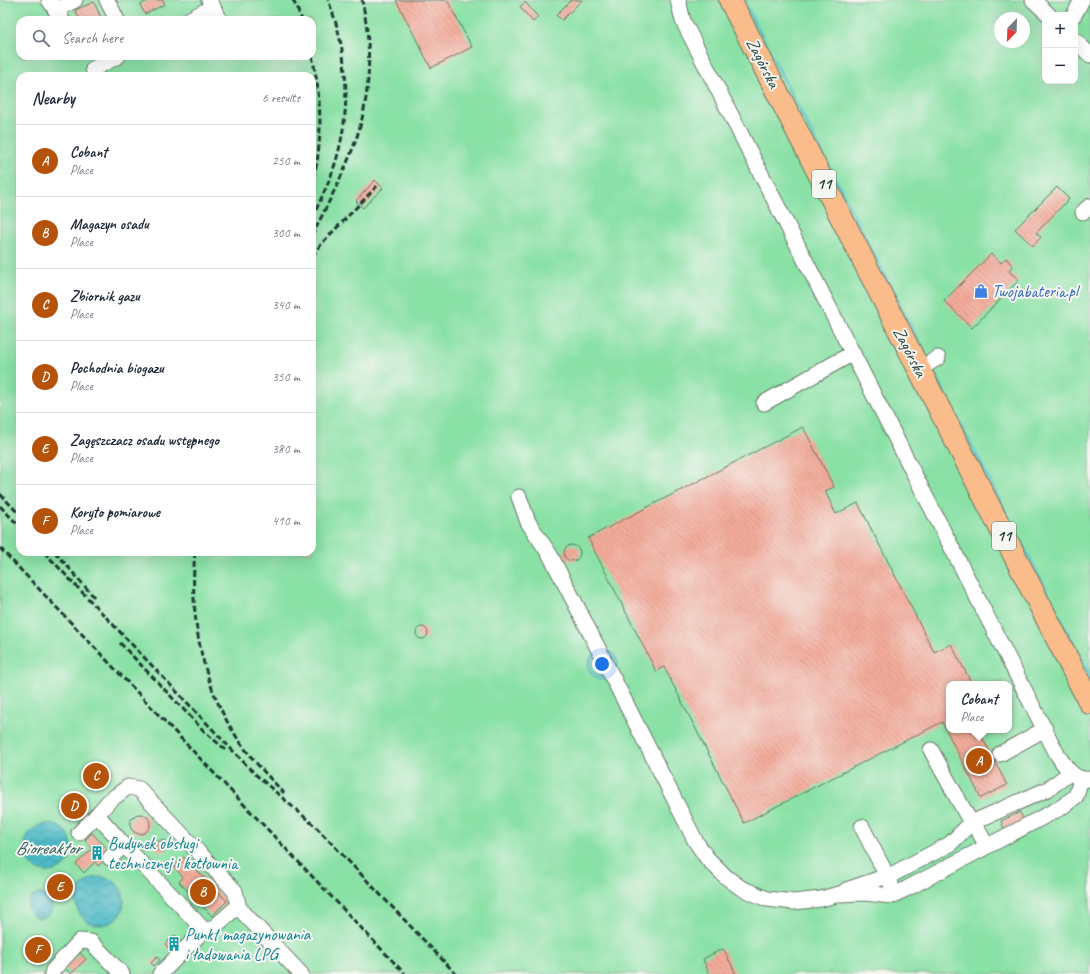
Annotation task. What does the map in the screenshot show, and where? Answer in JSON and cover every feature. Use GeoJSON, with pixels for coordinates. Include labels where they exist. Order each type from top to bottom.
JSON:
{"type":"FeatureCollection","features":[{"type":"Feature","properties":{"kind":"highway","name":"Zagórska"},"geometry":{"type":"LineString","coordinates":[[730,0],[1090,704]]}},
{"type":"Feature","properties":{"kind":"street"},"geometry":{"type":"LineString","coordinates":[[56,10],[75,0]]}},
{"type":"Feature","properties":{"kind":"street"},"geometry":{"type":"LineString","coordinates":[[107,0],[115,16]]}},
{"type":"Feature","properties":{"kind":"street"},"geometry":{"type":"LineString","coordinates":[[679,0],[684,21],[1057,754],[1080,777]]}},
{"type":"Feature","properties":{"kind":"street"},"geometry":{"type":"LineString","coordinates":[[1033,0],[1046,12]]}},
{"type":"Feature","properties":{"kind":"street"},"geometry":{"type":"LineString","coordinates":[[1076,12],[1082,0]]}},
{"type":"Feature","properties":{"kind":"street"},"geometry":{"type":"LineString","coordinates":[[197,16],[214,9]]}},
{"type":"Feature","properties":{"kind":"street"},"geometry":{"type":"LineString","coordinates":[[1078,43],[1090,55]]}},
{"type":"Feature","properties":{"kind":"street"},"geometry":{"type":"LineString","coordinates":[[93,69],[110,60]]}},
{"type":"Feature","properties":{"kind":"street"},"geometry":{"type":"LineString","coordinates":[[764,403],[853,353]]}},
{"type":"Feature","properties":{"kind":"street"},"geometry":{"type":"LineString","coordinates":[[919,369],[938,358]]}},
{"type":"Feature","properties":{"kind":"street"},"geometry":{"type":"LineString","coordinates":[[519,497],[528,522],[550,555],[692,833],[707,858],[719,871],[738,886],[750,893],[767,899],[794,902],[821,899],[839,894],[851,888],[891,884],[987,846],[1062,807],[1076,796],[1080,777]]}},
{"type":"Feature","properties":{"kind":"street"},"geometry":{"type":"LineString","coordinates":[[1000,754],[1045,729]]}},
{"type":"Feature","properties":{"kind":"street"},"geometry":{"type":"LineString","coordinates":[[931,750],[971,823],[979,832],[987,846]]}},
{"type":"Feature","properties":{"kind":"street"},"geometry":{"type":"LineString","coordinates":[[891,884],[950,844],[971,823],[1048,789],[1080,777]]}},
{"type":"Feature","properties":{"kind":"street"},"geometry":{"type":"LineString","coordinates":[[79,834],[109,802],[128,787],[139,789],[235,890],[239,908],[301,974]]}},
{"type":"Feature","properties":{"kind":"street"},"geometry":{"type":"LineString","coordinates":[[96,815],[204,930]]}},
{"type":"Feature","properties":{"kind":"street"},"geometry":{"type":"LineString","coordinates":[[839,894],[865,893],[891,896],[891,884],[862,827]]}},
{"type":"Feature","properties":{"kind":"street"},"geometry":{"type":"LineString","coordinates":[[110,858],[124,845]]}},
{"type":"Feature","properties":{"kind":"street"},"geometry":{"type":"LineString","coordinates":[[160,974],[204,930],[212,929],[238,906]]}},
{"type":"Feature","properties":{"kind":"street"},"geometry":{"type":"LineString","coordinates":[[52,974],[53,970],[80,941],[91,942],[122,974]]}},
{"type":"Feature","properties":{"kind":"green space"},"geometry":{"type":"Polygon","coordinates":[[[0,0],[1090,0],[1090,974],[0,974],[0,0]]]}},
{"type":"Feature","properties":{"kind":"water","name":"Bioreaktor"},"geometry":{"type":"Polygon","coordinates":[[[48,824],[57,826],[65,831],[70,839],[72,848],[70,857],[65,865],[57,870],[48,872],[39,870],[31,865],[26,857],[24,848],[26,839],[31,831],[39,826],[48,824]]]}},
{"type":"Feature","properties":{"kind":"water","name":"Bioreaktor"},"geometry":{"type":"Polygon","coordinates":[[[100,877],[109,879],[117,884],[122,892],[124,901],[122,910],[117,918],[109,923],[100,925],[91,923],[83,918],[78,910],[76,901],[78,892],[83,884],[91,879],[100,877]]]}},
{"type":"Feature","properties":{"kind":"water"},"geometry":{"type":"Polygon","coordinates":[[[40,894],[48,898],[52,906],[48,914],[40,918],[32,914],[28,906],[32,898],[40,894]]]}},
{"type":"Feature","properties":{"kind":"building"},"geometry":{"type":"Polygon","coordinates":[[[149,0],[163,0],[165,4],[145,14],[140,5],[149,0]]]}},
{"type":"Feature","properties":{"kind":"building"},"geometry":{"type":"Polygon","coordinates":[[[396,0],[447,0],[472,47],[431,68],[396,0]]]}},
{"type":"Feature","properties":{"kind":"building"},"geometry":{"type":"Polygon","coordinates":[[[571,0],[582,0],[562,20],[556,15],[571,0]]]}},
{"type":"Feature","properties":{"kind":"building"},"geometry":{"type":"Polygon","coordinates":[[[94,2],[100,16],[78,16],[75,10],[94,2]]]}},
{"type":"Feature","properties":{"kind":"building"},"geometry":{"type":"Polygon","coordinates":[[[525,2],[538,17],[533,22],[520,7],[525,2]]]}},
{"type":"Feature","properties":{"kind":"building"},"geometry":{"type":"Polygon","coordinates":[[[375,180],[383,188],[363,208],[356,201],[375,180]]]}},
{"type":"Feature","properties":{"kind":"building"},"geometry":{"type":"Polygon","coordinates":[[[1057,187],[1069,199],[1036,233],[1041,237],[1033,246],[1015,229],[1057,187]]]}},
{"type":"Feature","properties":{"kind":"building","name":"Twojabateria.pl"},"geometry":{"type":"Polygon","coordinates":[[[991,254],[1001,263],[1006,258],[1013,266],[1009,271],[1019,280],[972,328],[944,301],[991,254]]]}},
{"type":"Feature","properties":{"kind":"building"},"geometry":{"type":"Polygon","coordinates":[[[803,427],[834,487],[825,491],[836,514],[858,503],[934,652],[951,644],[970,681],[946,681],[946,730],[942,722],[744,823],[664,667],[656,671],[588,538],[803,427]]]}},
{"type":"Feature","properties":{"kind":"building"},"geometry":{"type":"Polygon","coordinates":[[[572,545],[579,550],[580,553],[575,560],[572,561],[565,556],[564,553],[569,546],[572,545]]]}},
{"type":"Feature","properties":{"kind":"building"},"geometry":{"type":"Polygon","coordinates":[[[422,627],[426,629],[428,633],[426,637],[422,639],[418,637],[416,633],[418,629],[422,627]]]}},
{"type":"Feature","properties":{"kind":"building"},"geometry":{"type":"Polygon","coordinates":[[[948,733],[975,733],[977,737],[981,735],[1007,785],[981,798],[948,733]]]}},
{"type":"Feature","properties":{"kind":"building"},"geometry":{"type":"Polygon","coordinates":[[[96,769],[101,771],[103,776],[101,781],[96,783],[91,781],[89,776],[91,771],[96,769]]]}},
{"type":"Feature","properties":{"kind":"building"},"geometry":{"type":"Polygon","coordinates":[[[1020,812],[1024,822],[1005,831],[1001,821],[1020,812]]]}},
{"type":"Feature","properties":{"kind":"building"},"geometry":{"type":"Polygon","coordinates":[[[140,814],[147,817],[150,824],[147,831],[140,834],[133,831],[130,824],[133,817],[140,814]]]}},
{"type":"Feature","properties":{"kind":"building","name":"Budynek obsługi technicznej i kotłownia"},"geometry":{"type":"Polygon","coordinates":[[[92,833],[109,850],[103,856],[106,859],[98,866],[95,862],[84,873],[76,864],[92,849],[85,840],[92,833]]]}},
{"type":"Feature","properties":{"kind":"building"},"geometry":{"type":"Polygon","coordinates":[[[160,840],[164,840],[168,846],[164,852],[160,852],[156,848],[156,844],[160,840]]]}},
{"type":"Feature","properties":{"kind":"building"},"geometry":{"type":"Polygon","coordinates":[[[184,857],[227,901],[212,916],[179,882],[183,877],[174,867],[184,857]]]}},
{"type":"Feature","properties":{"kind":"building"},"geometry":{"type":"Polygon","coordinates":[[[57,880],[63,880],[67,884],[67,890],[63,894],[57,894],[53,890],[53,884],[57,880]]]}},
{"type":"Feature","properties":{"kind":"building","name":"Punkt magazynowania i ładowania LPG"},"geometry":{"type":"Polygon","coordinates":[[[175,935],[183,944],[173,953],[165,944],[175,935]]]}},
{"type":"Feature","properties":{"kind":"building"},"geometry":{"type":"Polygon","coordinates":[[[47,941],[48,942],[30,960],[28,959],[47,941]]]}},
{"type":"Feature","properties":{"kind":"building"},"geometry":{"type":"Polygon","coordinates":[[[722,949],[724,950],[736,974],[709,974],[703,959],[722,949]]]}},
{"type":"Feature","properties":{"kind":"building"},"geometry":{"type":"Polygon","coordinates":[[[80,953],[86,959],[71,974],[65,968],[80,953]]]}},
{"type":"Feature","properties":{"kind":"building"},"geometry":{"type":"Polygon","coordinates":[[[157,957],[160,960],[154,966],[151,963],[157,957]]]}},
{"type":"Feature","properties":{"kind":"waterway"},"geometry":{"type":"LineString","coordinates":[[743,0],[925,354]]}},
{"type":"Feature","properties":{"kind":"waterway"},"geometry":{"type":"LineString","coordinates":[[934,373],[1090,676]]}},
{"type":"Feature","properties":{"kind":"railway"},"geometry":{"type":"LineString","coordinates":[[293,0],[300,16]]}},
{"type":"Feature","properties":{"kind":"railway"},"geometry":{"type":"LineString","coordinates":[[316,210],[327,187],[340,146],[346,104],[344,62],[335,20],[328,0]]}},
{"type":"Feature","properties":{"kind":"railway"},"geometry":{"type":"LineString","coordinates":[[316,228],[347,163],[363,116],[369,58],[366,19],[362,0]]}},
{"type":"Feature","properties":{"kind":"railway"},"geometry":{"type":"LineString","coordinates":[[313,60],[315,72]]}},
{"type":"Feature","properties":{"kind":"railway"},"geometry":{"type":"LineString","coordinates":[[316,79],[320,120],[320,136],[316,168]]}},
{"type":"Feature","properties":{"kind":"railway"},"geometry":{"type":"LineString","coordinates":[[316,251],[377,186]]}},
{"type":"Feature","properties":{"kind":"railway"},"geometry":{"type":"LineString","coordinates":[[0,494],[16,511]]}},
{"type":"Feature","properties":{"kind":"railway"},"geometry":{"type":"LineString","coordinates":[[0,506],[16,523]]}},
{"type":"Feature","properties":{"kind":"railway"},"geometry":{"type":"LineString","coordinates":[[0,548],[405,974]]}},
{"type":"Feature","properties":{"kind":"railway"},"geometry":{"type":"LineString","coordinates":[[48,556],[255,774],[316,827],[456,974]]}},
{"type":"Feature","properties":{"kind":"railway"},"geometry":{"type":"LineString","coordinates":[[58,556],[94,597]]}},
{"type":"Feature","properties":{"kind":"railway"},"geometry":{"type":"LineString","coordinates":[[195,556],[194,602],[197,626],[207,675],[216,699],[227,721],[245,749],[261,769],[284,793]]}},
{"type":"Feature","properties":{"kind":"railway"},"geometry":{"type":"LineString","coordinates":[[120,643],[206,733],[226,750]]}},
{"type":"Feature","properties":{"kind":"place","name":"Twojabateria.pl"},"geometry":{"type":"Point","coordinates":[981,291]}},
{"type":"Feature","properties":{"kind":"place","name":"Cobant"},"geometry":{"type":"Point","coordinates":[979,761]}},
{"type":"Feature","properties":{"kind":"place","name":"Zbiornik gazu"},"geometry":{"type":"Point","coordinates":[96,776]}},
{"type":"Feature","properties":{"kind":"place","name":"Pochodnia biogazu"},"geometry":{"type":"Point","coordinates":[74,806]}},
{"type":"Feature","properties":{"kind":"place","name":"Budynek obsługi technicznej i kotłownia"},"geometry":{"type":"Point","coordinates":[97,853]}},
{"type":"Feature","properties":{"kind":"place","name":"Zagęszczacz osadu wstępnego"},"geometry":{"type":"Point","coordinates":[60,887]}},
{"type":"Feature","properties":{"kind":"place","name":"Magazyn osadu"},"geometry":{"type":"Point","coordinates":[203,892]}},
{"type":"Feature","properties":{"kind":"place","name":"Punkt magazynowania i ładowania LPG"},"geometry":{"type":"Point","coordinates":[174,944]}},
{"type":"Feature","properties":{"kind":"place","name":"Koryto pomiarowe"},"geometry":{"type":"Point","coordinates":[38,950]}}]}
